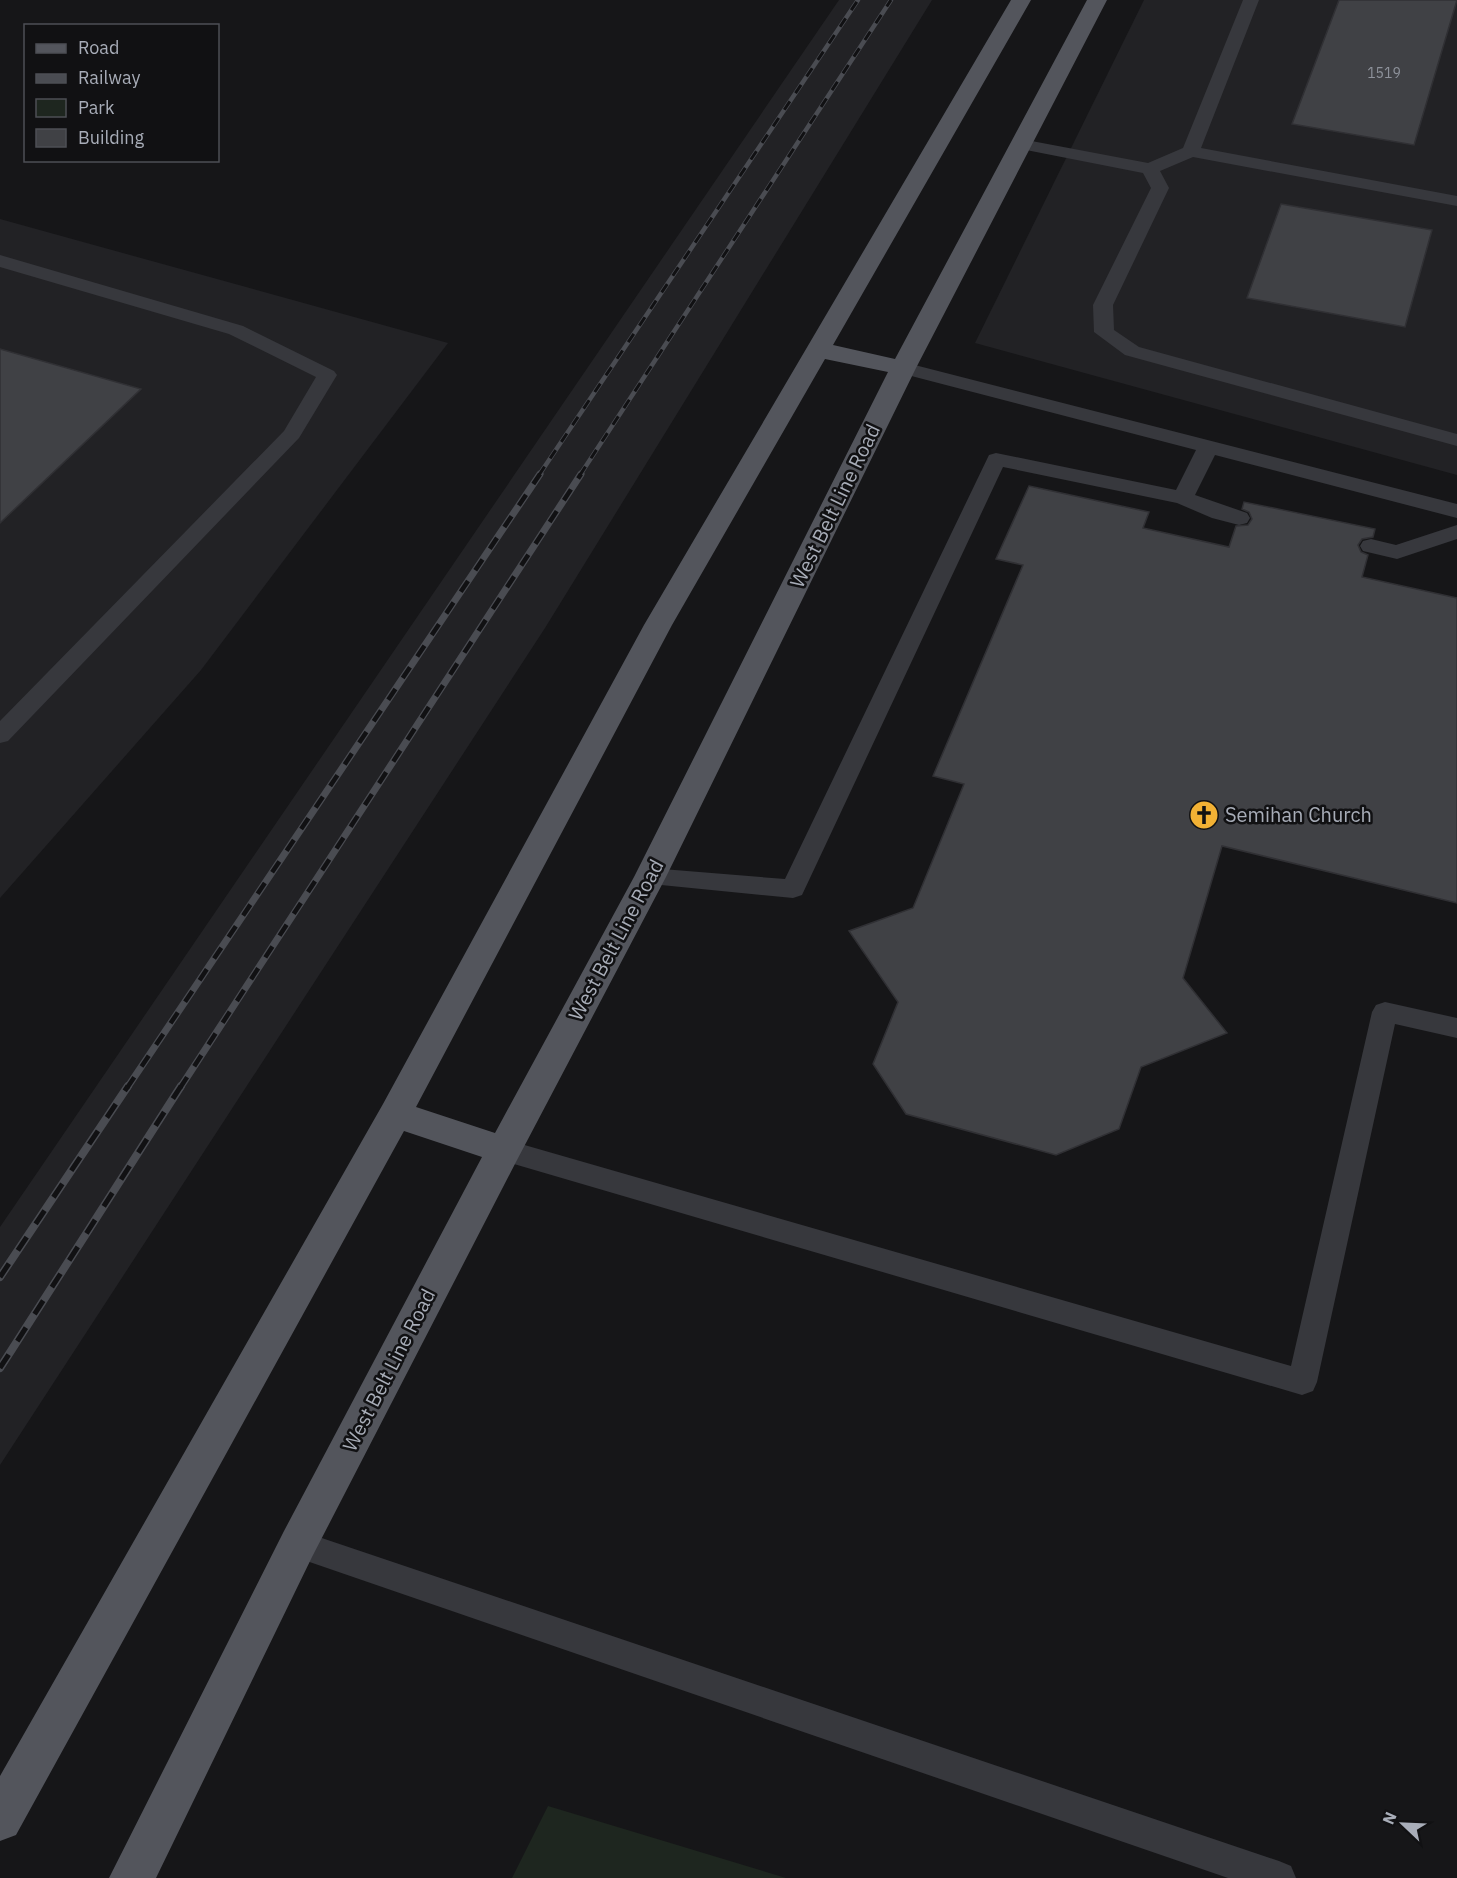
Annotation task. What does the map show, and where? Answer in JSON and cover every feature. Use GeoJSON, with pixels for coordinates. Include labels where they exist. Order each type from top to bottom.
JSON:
{"type":"FeatureCollection","features":[{"type":"Feature","properties":{"kind":"main road"},"geometry":{"type":"LineString","coordinates":[[0,1819],[395,1114],[658,625],[1021,0]]}},
{"type":"Feature","properties":{"kind":"main road","name":"West Belt Line Road"},"geometry":{"type":"LineString","coordinates":[[132,1878],[298,1544],[650,877],[903,368],[1097,0]]}},
{"type":"Feature","properties":{"kind":"main road"},"geometry":{"type":"LineString","coordinates":[[819,350],[903,368]]}},
{"type":"Feature","properties":{"kind":"main road"},"geometry":{"type":"LineString","coordinates":[[395,1114],[504,1150]]}},
{"type":"Feature","properties":{"kind":"lane"},"geometry":{"type":"LineString","coordinates":[[1191,151],[1251,0]]}},
{"type":"Feature","properties":{"kind":"lane"},"geometry":{"type":"LineString","coordinates":[[1021,144],[1150,169],[1191,151],[1457,201]]}},
{"type":"Feature","properties":{"kind":"lane"},"geometry":{"type":"LineString","coordinates":[[1150,169],[1160,188],[1103,305],[1104,332],[1132,351],[1457,440]]}},
{"type":"Feature","properties":{"kind":"lane"},"geometry":{"type":"LineString","coordinates":[[0,261],[236,330],[327,375],[292,434],[0,735]]}},
{"type":"Feature","properties":{"kind":"lane"},"geometry":{"type":"LineString","coordinates":[[903,368],[1457,511]]}},
{"type":"Feature","properties":{"kind":"lane"},"geometry":{"type":"LineString","coordinates":[[1184,498],[1208,447]]}},
{"type":"Feature","properties":{"kind":"lane"},"geometry":{"type":"LineString","coordinates":[[650,877],[793,889],[996,459],[1184,498],[1239,518]]}},
{"type":"Feature","properties":{"kind":"lane"},"geometry":{"type":"LineString","coordinates":[[1371,546],[1397,552],[1457,532]]}},
{"type":"Feature","properties":{"kind":"lane"},"geometry":{"type":"LineString","coordinates":[[504,1150],[1302,1383],[1385,1012],[1457,1028]]}},
{"type":"Feature","properties":{"kind":"lane"},"geometry":{"type":"LineString","coordinates":[[298,1544],[1280,1878]]}},
{"type":"Feature","properties":{"kind":"shaded area"},"geometry":{"type":"Polygon","coordinates":[[[839,0],[932,0],[545,628],[0,1465],[0,1227],[839,0]]]}},
{"type":"Feature","properties":{"kind":"shaded area"},"geometry":{"type":"Polygon","coordinates":[[[1144,0],[1457,0],[1457,475],[975,343],[1144,0]]]}},
{"type":"Feature","properties":{"kind":"shaded area"},"geometry":{"type":"Polygon","coordinates":[[[0,219],[448,343],[201,670],[0,898],[0,219]]]}},
{"type":"Feature","properties":{"kind":"green space"},"geometry":{"type":"Polygon","coordinates":[[[548,1806],[786,1878],[512,1878],[548,1806]]]}},
{"type":"Feature","properties":{"kind":"building"},"geometry":{"type":"Polygon","coordinates":[[[1339,0],[1457,0],[1414,145],[1292,124],[1339,0]]]}},
{"type":"Feature","properties":{"kind":"building"},"geometry":{"type":"Polygon","coordinates":[[[1281,204],[1432,230],[1405,327],[1247,298],[1281,204]]]}},
{"type":"Feature","properties":{"kind":"building"},"geometry":{"type":"Polygon","coordinates":[[[0,349],[141,389],[0,523],[0,349]]]}},
{"type":"Feature","properties":{"kind":"building","name":"Semihan Church"},"geometry":{"type":"Polygon","coordinates":[[[1029,486],[1149,512],[1143,528],[1229,547],[1236,526],[1248,525],[1252,519],[1249,512],[1242,509],[1244,502],[1375,529],[1373,537],[1362,539],[1358,545],[1361,552],[1368,555],[1362,577],[1457,598],[1457,903],[1222,846],[1183,978],[1227,1033],[1141,1067],[1119,1129],[1056,1155],[906,1114],[873,1064],[898,1002],[849,931],[913,908],[964,784],[933,776],[1023,565],[996,559],[1029,486]]]}},
{"type":"Feature","properties":{"kind":"railway"},"geometry":{"type":"LineString","coordinates":[[539,475],[858,0]]}},
{"type":"Feature","properties":{"kind":"railway"},"geometry":{"type":"LineString","coordinates":[[580,475],[891,0]]}},
{"type":"Feature","properties":{"kind":"railway"},"geometry":{"type":"LineString","coordinates":[[127,1088],[540,474]]}},
{"type":"Feature","properties":{"kind":"railway"},"geometry":{"type":"LineString","coordinates":[[180,1088],[581,474]]}},
{"type":"Feature","properties":{"kind":"railway"},"geometry":{"type":"LineString","coordinates":[[0,1277],[128,1086]]}},
{"type":"Feature","properties":{"kind":"railway"},"geometry":{"type":"LineString","coordinates":[[0,1368],[181,1086]]}},
{"type":"Feature","properties":{"kind":"place","name":"Semihan Church"},"geometry":{"type":"Point","coordinates":[1204,815]}}]}
